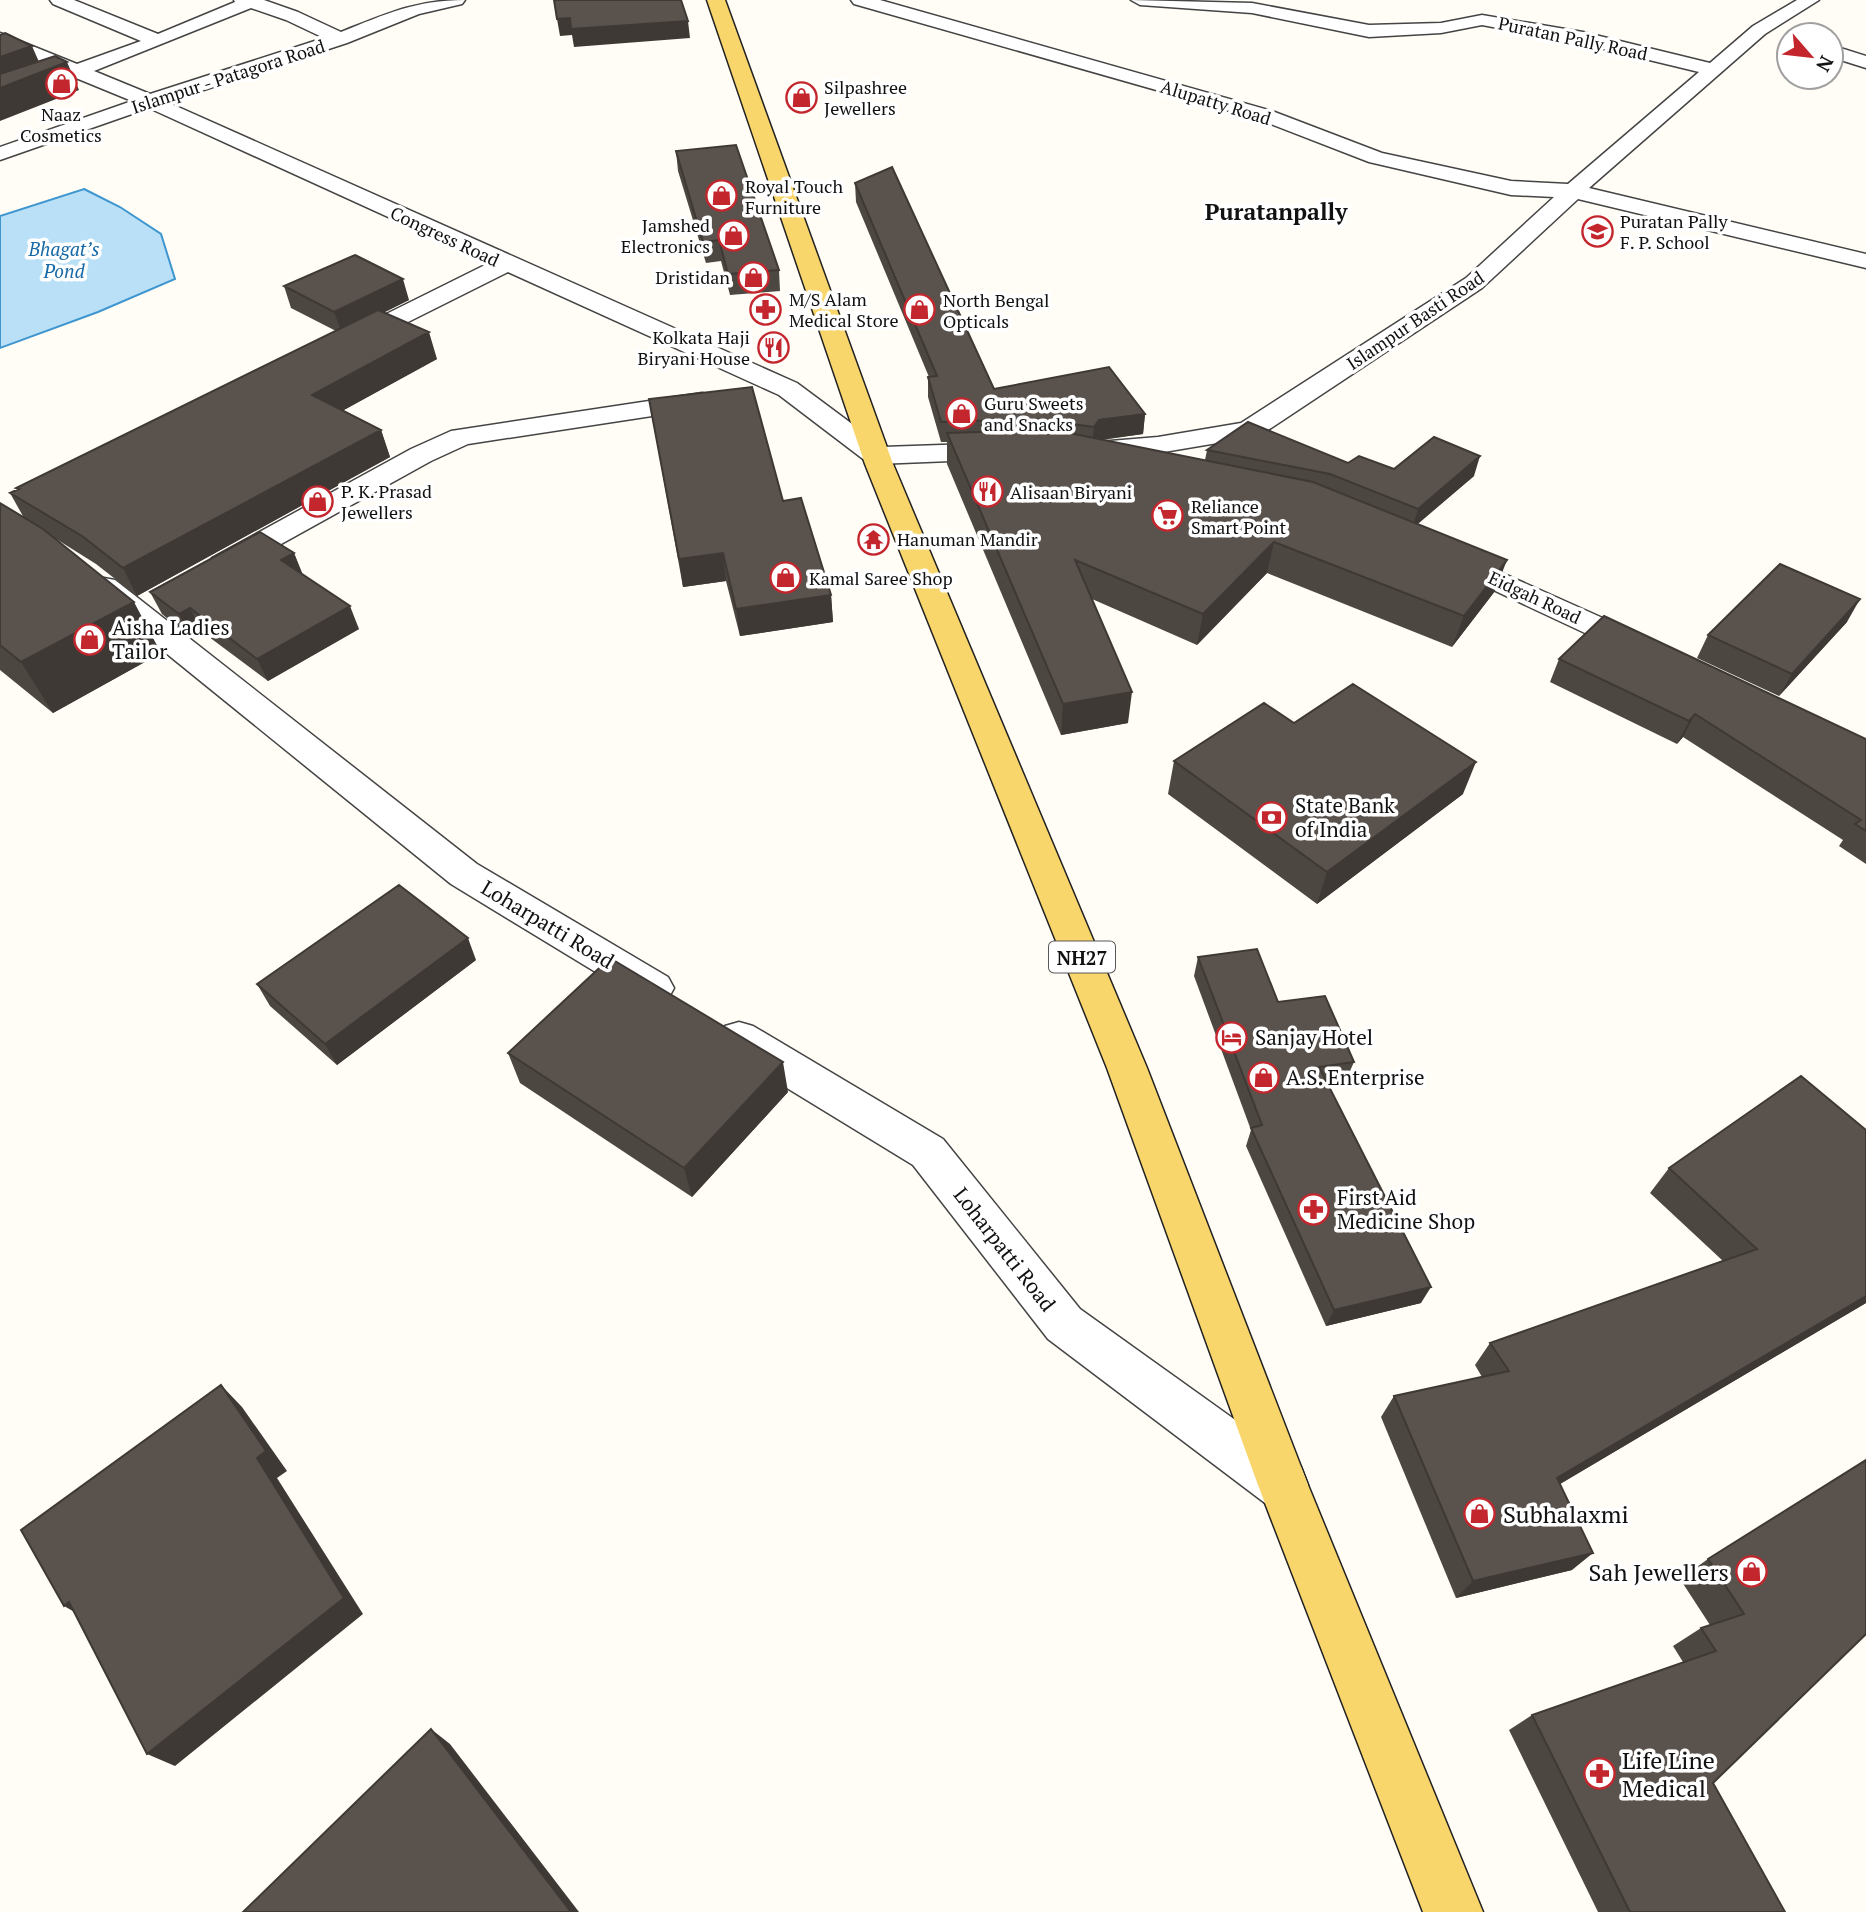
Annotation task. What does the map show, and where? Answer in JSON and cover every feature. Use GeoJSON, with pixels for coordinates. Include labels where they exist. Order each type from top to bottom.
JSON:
{"type":"FeatureCollection","features":[{"type":"Feature","properties":{"kind":"main road","name":"NH27"},"geometry":{"type":"LineString","coordinates":[[716,0],[877,456],[1127,1068],[1283,1485],[1452,1912]]}},
{"type":"Feature","properties":{"kind":"street"},"geometry":{"type":"LineString","coordinates":[[59,0],[158,41]]}},
{"type":"Feature","properties":{"kind":"street","name":"Islampur - Patagora Road"},"geometry":{"type":"LineString","coordinates":[[0,154],[149,101],[340,39],[413,10],[456,0]]}},
{"type":"Feature","properties":{"kind":"street","name":"Alupatty Road"},"geometry":{"type":"LineString","coordinates":[[860,0],[1265,115],[1376,158],[1511,188],[1573,191],[1866,261]]}},
{"type":"Feature","properties":{"kind":"street","name":"Puratan Pally Road"},"geometry":{"type":"LineString","coordinates":[[1140,0],[1252,8],[1368,31],[1441,28],[1482,20],[1583,38],[1715,69]]}},
{"type":"Feature","properties":{"kind":"street","name":"Islampur Basti Road"},"geometry":{"type":"LineString","coordinates":[[1158,471],[1061,452],[1158,444],[1249,430],[1474,283],[1573,191],[1715,69],[1769,33],[1810,0]]}},
{"type":"Feature","properties":{"kind":"street"},"geometry":{"type":"LineString","coordinates":[[0,99],[158,41],[249,1],[292,16],[340,39]]}},
{"type":"Feature","properties":{"kind":"street","name":"Congress Road"},"geometry":{"type":"LineString","coordinates":[[0,39],[149,101],[505,264],[788,389],[877,456]]}},
{"type":"Feature","properties":{"kind":"street"},"geometry":{"type":"LineString","coordinates":[[1845,55],[1866,62]]}},
{"type":"Feature","properties":{"kind":"street"},"geometry":{"type":"LineString","coordinates":[[322,356],[505,264]]}},
{"type":"Feature","properties":{"kind":"street"},"geometry":{"type":"LineString","coordinates":[[195,580],[421,455],[461,437],[788,389]]}},
{"type":"Feature","properties":{"kind":"street"},"geometry":{"type":"LineString","coordinates":[[877,456],[1022,450]]}},
{"type":"Feature","properties":{"kind":"street","name":"Eidgah Road"},"geometry":{"type":"LineString","coordinates":[[1429,550],[1480,570],[1667,659]]}},
{"type":"Feature","properties":{"kind":"street","name":"Loharpatti Road"},"geometry":{"type":"LineString","coordinates":[[74,566],[147,606],[464,874],[679,1002]]}},
{"type":"Feature","properties":{"kind":"street","name":"Loharpatti Road"},"geometry":{"type":"LineString","coordinates":[[714,1024],[928,1152],[1065,1324],[1283,1485]]}},
{"type":"Feature","properties":{"kind":"water","name":"Bhagat’s Pond"},"geometry":{"type":"Polygon","coordinates":[[[84,189],[120,207],[161,234],[175,279],[98,312],[0,348],[0,216],[84,189]]]}},
{"type":"Feature","properties":{"kind":"building"},"geometry":{"type":"Polygon","coordinates":[[[554,0],[681,0],[688,21],[571,29],[570,18],[557,19],[554,0]]]}},
{"type":"Feature","properties":{"kind":"building"},"geometry":{"type":"Polygon","coordinates":[[[5,33],[32,46],[0,57],[0,35],[5,33]]]}},
{"type":"Feature","properties":{"kind":"building"},"geometry":{"type":"Polygon","coordinates":[[[55,56],[67,62],[0,88],[0,74],[55,56]]]}},
{"type":"Feature","properties":{"kind":"building"},"geometry":{"type":"Polygon","coordinates":[[[736,145],[779,270],[728,274],[719,240],[703,242],[676,151],[736,145]]]}},
{"type":"Feature","properties":{"kind":"building"},"geometry":{"type":"Polygon","coordinates":[[[892,167],[994,389],[1109,367],[1145,414],[1099,420],[1094,427],[1036,419],[941,422],[928,377],[937,376],[855,183],[892,167]]]}},
{"type":"Feature","properties":{"kind":"building"},"geometry":{"type":"Polygon","coordinates":[[[355,255],[403,279],[334,312],[284,286],[355,255]]]}},
{"type":"Feature","properties":{"kind":"building"},"geometry":{"type":"Polygon","coordinates":[[[378,310],[429,332],[312,395],[381,430],[123,568],[82,536],[10,493],[19,489],[16,488],[378,310]]]}},
{"type":"Feature","properties":{"kind":"building"},"geometry":{"type":"Polygon","coordinates":[[[752,387],[783,501],[801,498],[831,595],[736,609],[723,553],[679,559],[649,399],[752,387]]]}},
{"type":"Feature","properties":{"kind":"building"},"geometry":{"type":"Polygon","coordinates":[[[1248,422],[1348,463],[1359,456],[1394,469],[1434,437],[1480,456],[1418,509],[1330,474],[1207,450],[1248,422]]]}},
{"type":"Feature","properties":{"kind":"building"},"geometry":{"type":"Polygon","coordinates":[[[1037,430],[1069,433],[1313,482],[1507,560],[1464,616],[1274,542],[1203,614],[1075,560],[1132,692],[1063,704],[947,433],[1037,430]]]}},
{"type":"Feature","properties":{"kind":"building"},"geometry":{"type":"Polygon","coordinates":[[[0,503],[43,529],[134,602],[21,662],[0,645],[0,503]]]}},
{"type":"Feature","properties":{"kind":"building"},"geometry":{"type":"Polygon","coordinates":[[[260,532],[294,553],[281,560],[350,606],[257,659],[190,608],[179,614],[150,592],[260,532]]]}},
{"type":"Feature","properties":{"kind":"building"},"geometry":{"type":"Polygon","coordinates":[[[1780,564],[1860,599],[1792,674],[1708,635],[1780,564]]]}},
{"type":"Feature","properties":{"kind":"building"},"geometry":{"type":"Polygon","coordinates":[[[1604,616],[1866,739],[1866,831],[1855,824],[1861,820],[1695,714],[1689,721],[1559,659],[1604,616]]]}},
{"type":"Feature","properties":{"kind":"building"},"geometry":{"type":"Polygon","coordinates":[[[1353,684],[1476,762],[1327,872],[1174,761],[1264,703],[1294,723],[1353,684]]]}},
{"type":"Feature","properties":{"kind":"building"},"geometry":{"type":"Polygon","coordinates":[[[399,885],[468,938],[325,1044],[257,984],[399,885]]]}},
{"type":"Feature","properties":{"kind":"building"},"geometry":{"type":"Polygon","coordinates":[[[1257,949],[1278,1002],[1325,996],[1354,1062],[1319,1067],[1431,1287],[1334,1310],[1251,1128],[1262,1125],[1198,957],[1257,949]]]}},
{"type":"Feature","properties":{"kind":"building"},"geometry":{"type":"Polygon","coordinates":[[[610,958],[783,1062],[684,1168],[508,1053],[610,958]]]}},
{"type":"Feature","properties":{"kind":"building"},"geometry":{"type":"Polygon","coordinates":[[[1801,1076],[1866,1130],[1866,1296],[1557,1478],[1593,1553],[1473,1581],[1394,1396],[1509,1371],[1490,1343],[1757,1249],[1669,1168],[1801,1076]]]}},
{"type":"Feature","properties":{"kind":"building"},"geometry":{"type":"Polygon","coordinates":[[[221,1385],[266,1451],[257,1458],[344,1598],[147,1754],[69,1602],[64,1606],[21,1530],[221,1385]]]}},
{"type":"Feature","properties":{"kind":"building"},"geometry":{"type":"Polygon","coordinates":[[[1866,1460],[1866,1634],[1713,1783],[1785,1912],[1630,1912],[1532,1715],[1716,1651],[1701,1628],[1744,1614],[1708,1559],[1866,1460]]]}},
{"type":"Feature","properties":{"kind":"building"},"geometry":{"type":"Polygon","coordinates":[[[431,1729],[571,1912],[243,1912],[431,1729]]]}},
{"type":"Feature","properties":{"kind":"place","name":"Naaz Cosmetics"},"geometry":{"type":"Point","coordinates":[61,83]}},
{"type":"Feature","properties":{"kind":"place","name":"Silpashree Jewellers"},"geometry":{"type":"Point","coordinates":[801,97]}},
{"type":"Feature","properties":{"kind":"place","name":"Royal Touch Furniture"},"geometry":{"type":"Point","coordinates":[722,196]}},
{"type":"Feature","properties":{"kind":"place","name":"Puratan Pally F. P. School"},"geometry":{"type":"Point","coordinates":[1597,231]}},
{"type":"Feature","properties":{"kind":"place","name":"Jamshed Electronics"},"geometry":{"type":"Point","coordinates":[733,235]}},
{"type":"Feature","properties":{"kind":"place","name":"Dristidan"},"geometry":{"type":"Point","coordinates":[753,277]}},
{"type":"Feature","properties":{"kind":"place","name":"M/S Alam Medical Store"},"geometry":{"type":"Point","coordinates":[766,309]}},
{"type":"Feature","properties":{"kind":"place","name":"North Bengal Opticals"},"geometry":{"type":"Point","coordinates":[920,310]}},
{"type":"Feature","properties":{"kind":"place","name":"Kolkata Haji Biryani House"},"geometry":{"type":"Point","coordinates":[773,347]}},
{"type":"Feature","properties":{"kind":"place","name":"Guru Sweets and Snacks"},"geometry":{"type":"Point","coordinates":[961,413]}},
{"type":"Feature","properties":{"kind":"place","name":"Alisaan Biryani"},"geometry":{"type":"Point","coordinates":[987,492]}},
{"type":"Feature","properties":{"kind":"place","name":"P. K. Prasad Jewellers"},"geometry":{"type":"Point","coordinates":[318,501]}},
{"type":"Feature","properties":{"kind":"place","name":"Reliance Smart Point"},"geometry":{"type":"Point","coordinates":[1168,516]}},
{"type":"Feature","properties":{"kind":"place","name":"Hanuman Mandir"},"geometry":{"type":"Point","coordinates":[874,539]}},
{"type":"Feature","properties":{"kind":"place","name":"Kamal Saree Shop"},"geometry":{"type":"Point","coordinates":[786,578]}},
{"type":"Feature","properties":{"kind":"place","name":"Aisha Ladies Tailor"},"geometry":{"type":"Point","coordinates":[89,639]}},
{"type":"Feature","properties":{"kind":"place","name":"State Bank of India"},"geometry":{"type":"Point","coordinates":[1272,817]}},
{"type":"Feature","properties":{"kind":"place","name":"Sanjay Hotel"},"geometry":{"type":"Point","coordinates":[1232,1037]}},
{"type":"Feature","properties":{"kind":"place","name":"A.S. Enterprise"},"geometry":{"type":"Point","coordinates":[1263,1077]}},
{"type":"Feature","properties":{"kind":"place","name":"First Aid Medicine Shop"},"geometry":{"type":"Point","coordinates":[1314,1209]}},
{"type":"Feature","properties":{"kind":"place","name":"Subhalaxmi"},"geometry":{"type":"Point","coordinates":[1480,1514]}},
{"type":"Feature","properties":{"kind":"place","name":"Sah Jewellers"},"geometry":{"type":"Point","coordinates":[1752,1572]}},
{"type":"Feature","properties":{"kind":"place","name":"Life Line Medical"},"geometry":{"type":"Point","coordinates":[1599,1774]}},
{"type":"Feature","properties":{"kind":"district","name":"Puratanpally"},"geometry":{"type":"Point","coordinates":[1276,211]}}]}
